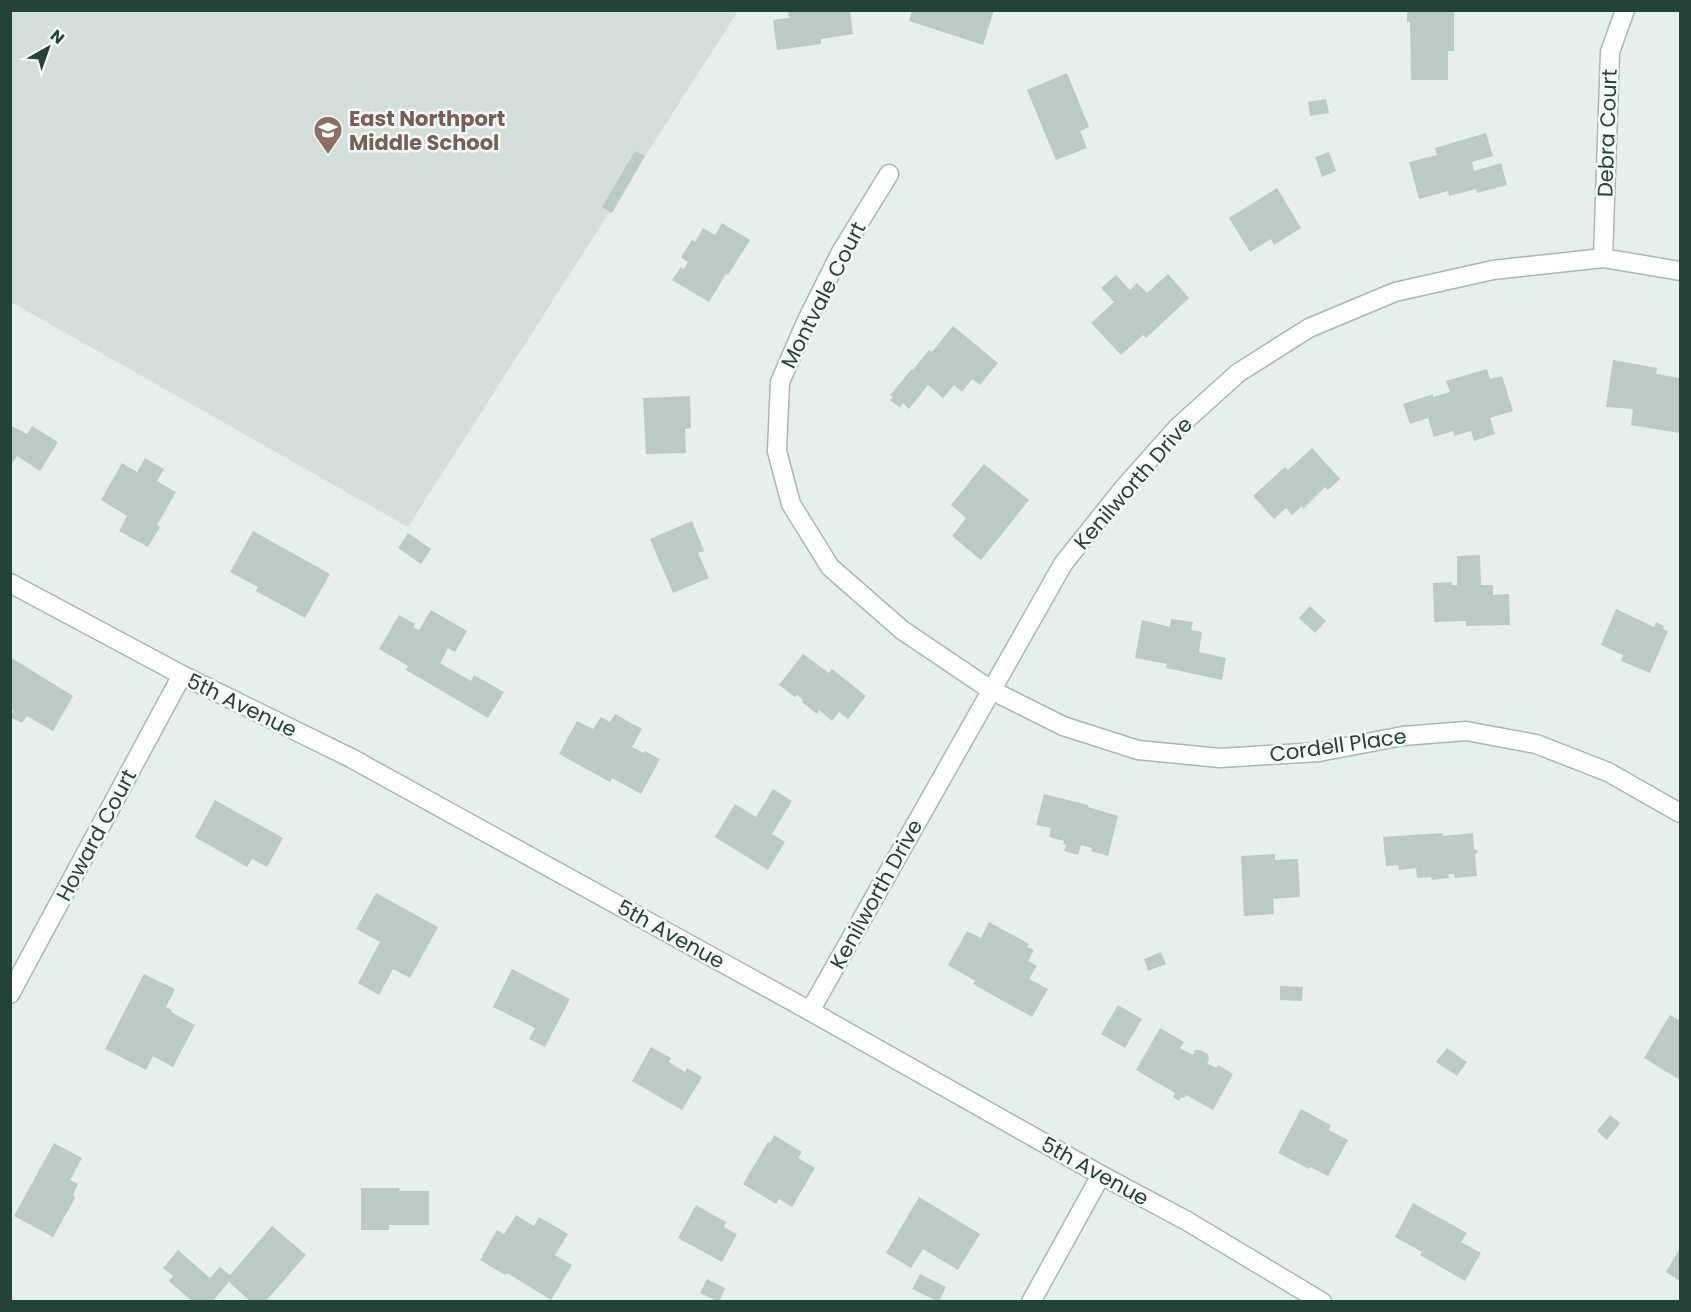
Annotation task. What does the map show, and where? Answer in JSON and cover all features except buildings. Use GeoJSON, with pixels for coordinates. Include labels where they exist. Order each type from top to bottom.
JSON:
{"type":"FeatureCollection","features":[{"type":"Feature","properties":{"kind":"street","name":"Debra Court"},"geometry":{"type":"LineString","coordinates":[[1603,258],[1610,52],[1625,10]]}},
{"type":"Feature","properties":{"kind":"street","name":"Montvale Court"},"geometry":{"type":"LineString","coordinates":[[889,174],[841,252],[807,320],[780,382],[777,452],[791,504],[830,567],[902,630],[991,690]]}},
{"type":"Feature","properties":{"kind":"street","name":"Kenilworth Drive"},"geometry":{"type":"LineString","coordinates":[[810,1011],[1063,564],[1122,490],[1177,428],[1238,373],[1309,328],[1395,292],[1493,270],[1603,258],[1680,271]]}},
{"type":"Feature","properties":{"kind":"street","name":"5th Avenue"},"geometry":{"type":"LineString","coordinates":[[10,583],[182,675],[351,758],[1187,1221],[1322,1302]]}},
{"type":"Feature","properties":{"kind":"street","name":"Howard Court"},"geometry":{"type":"LineString","coordinates":[[10,994],[182,675]]}},
{"type":"Feature","properties":{"kind":"street","name":"Cordell Place"},"geometry":{"type":"LineString","coordinates":[[991,690],[1063,726],[1138,750],[1220,758],[1319,752],[1403,736],[1466,730],[1536,744],[1608,772],[1680,813]]}},
{"type":"Feature","properties":{"kind":"street"},"geometry":{"type":"LineString","coordinates":[[1031,1302],[1101,1175]]}},
{"type":"Feature","properties":{"kind":"shaded area","name":"East Northport Middle School"},"geometry":{"type":"Polygon","coordinates":[[[11,11],[738,11],[408,527],[11,302],[11,11]]]}},
{"type":"Feature","properties":{"kind":"place","name":"East Northport Middle School"},"geometry":{"type":"Point","coordinates":[328,156]}}]}
